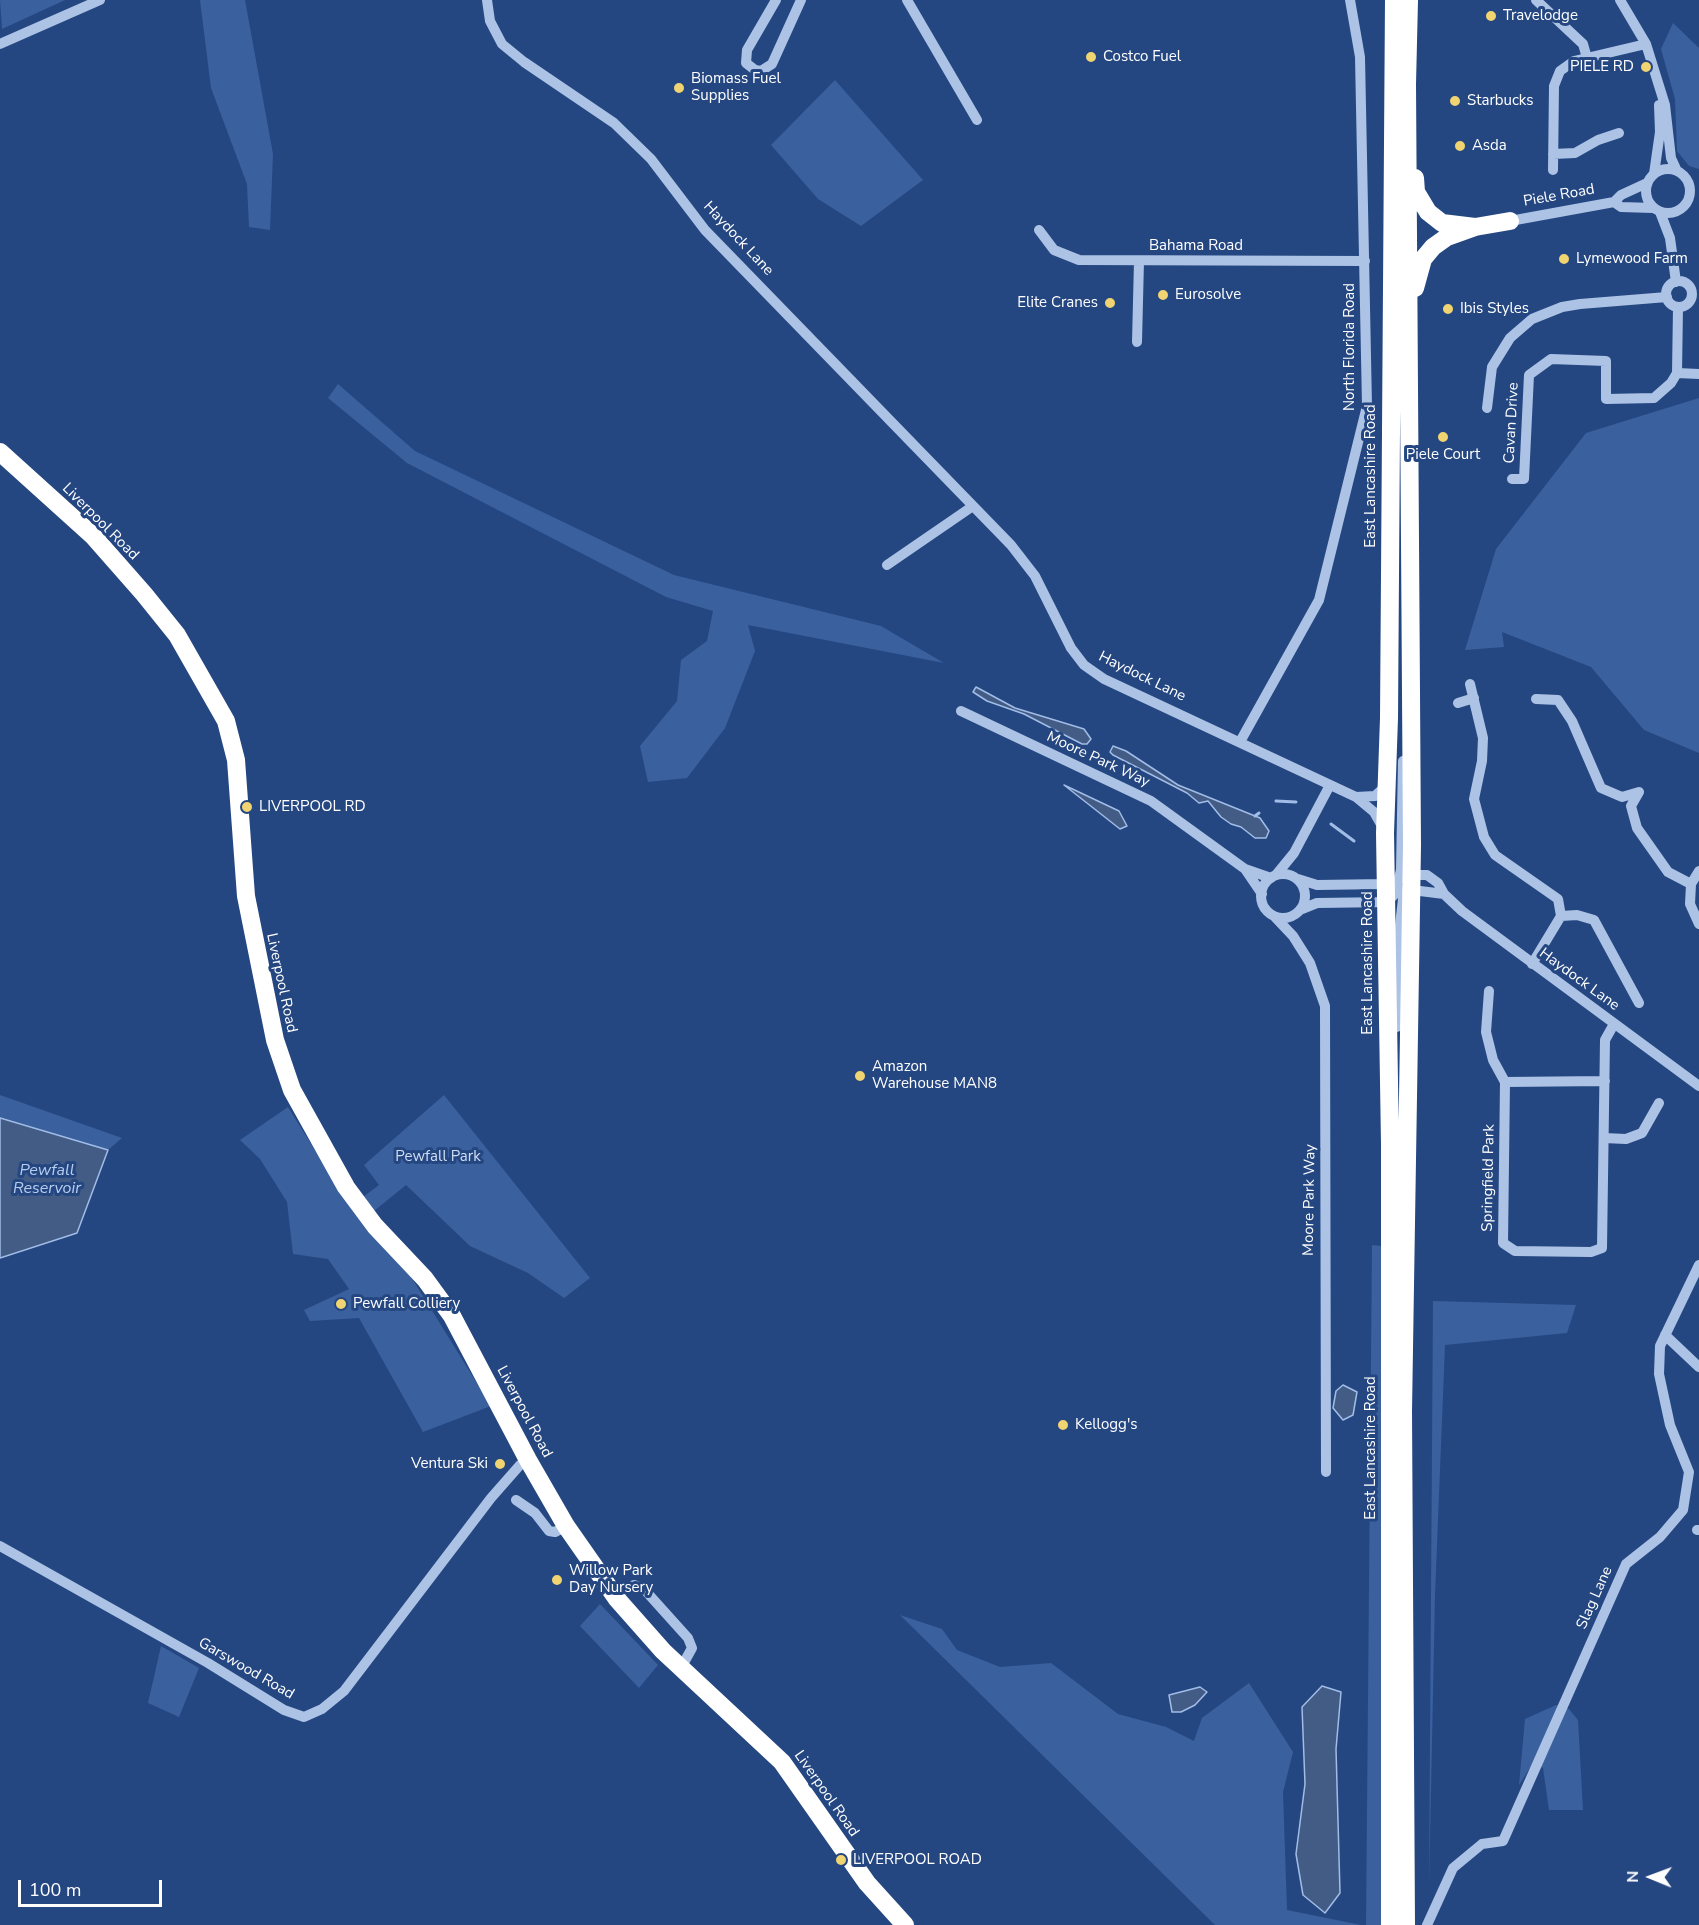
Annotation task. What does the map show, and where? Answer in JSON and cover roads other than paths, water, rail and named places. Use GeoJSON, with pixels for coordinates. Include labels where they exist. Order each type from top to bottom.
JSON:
{"type":"FeatureCollection","features":[{"type":"Feature","properties":{"kind":"highway","name":"East Lancashire Road"},"geometry":{"type":"LineString","coordinates":[[1394,0],[1388,783],[1385,833],[1402,885]]}},
{"type":"Feature","properties":{"kind":"highway","name":"East Lancashire Road"},"geometry":{"type":"LineString","coordinates":[[1406,1925],[1402,885],[1411,651],[1407,84],[1409,0]]}},
{"type":"Feature","properties":{"kind":"highway"},"geometry":{"type":"LineString","coordinates":[[1407,84],[1416,192],[1428,212],[1442,223],[1475,227]]}},
{"type":"Feature","properties":{"kind":"highway"},"geometry":{"type":"LineString","coordinates":[[1410,332],[1416,277],[1423,259],[1433,247],[1447,237],[1475,227],[1510,220]]}},
{"type":"Feature","properties":{"kind":"highway","name":"Liverpool Road"},"geometry":{"type":"LineString","coordinates":[[0,452],[93,536],[126,572],[177,635],[217,701],[231,735],[235,754],[246,896],[267,1008],[285,1073],[346,1187],[375,1226],[425,1279],[452,1316],[528,1460],[566,1526],[614,1595],[681,1668],[782,1762],[862,1877],[905,1925]]}},
{"type":"Feature","properties":{"kind":"highway","name":"East Lancashire Road"},"geometry":{"type":"LineString","coordinates":[[1390,1925],[1389,1086],[1385,903],[1402,885]]}},
{"type":"Feature","properties":{"kind":"street"},"geometry":{"type":"LineString","coordinates":[[0,44],[100,0]]}},
{"type":"Feature","properties":{"kind":"street","name":"Haydock Lane"},"geometry":{"type":"LineString","coordinates":[[487,0],[490,21],[502,44],[524,62],[614,123],[651,159],[705,230],[1011,545],[1035,576],[1071,648],[1084,665],[1104,679],[1241,741],[1356,797],[1374,812],[1385,833]]}},
{"type":"Feature","properties":{"kind":"street"},"geometry":{"type":"LineString","coordinates":[[776,0],[747,50],[746,63],[755,70],[761,71],[772,64],[801,0]]}},
{"type":"Feature","properties":{"kind":"street"},"geometry":{"type":"LineString","coordinates":[[907,0],[977,120]]}},
{"type":"Feature","properties":{"kind":"street","name":"North Florida Road"},"geometry":{"type":"LineString","coordinates":[[1241,741],[1269,686],[1319,600],[1367,406],[1360,57],[1350,0]]}},
{"type":"Feature","properties":{"kind":"street"},"geometry":{"type":"LineString","coordinates":[[1536,0],[1583,44],[1587,58]]}},
{"type":"Feature","properties":{"kind":"street"},"geometry":{"type":"LineString","coordinates":[[1620,0],[1646,44],[1665,105],[1671,158],[1694,193],[1677,212],[1670,238]]}},
{"type":"Feature","properties":{"kind":"street"},"geometry":{"type":"LineString","coordinates":[[1553,170],[1554,86],[1560,71],[1574,61],[1646,44]]}},
{"type":"Feature","properties":{"kind":"street"},"geometry":{"type":"LineString","coordinates":[[1661,98],[1651,178],[1646,195],[1657,210],[1670,238],[1676,282]]}},
{"type":"Feature","properties":{"kind":"street"},"geometry":{"type":"LineString","coordinates":[[1553,154],[1575,153],[1598,140],[1619,134]]}},
{"type":"Feature","properties":{"kind":"street"},"geometry":{"type":"LineString","coordinates":[[1651,178],[1665,169],[1699,178]]}},
{"type":"Feature","properties":{"kind":"street","name":"Piele Road"},"geometry":{"type":"LineString","coordinates":[[1510,220],[1614,202],[1621,195],[1651,178]]}},
{"type":"Feature","properties":{"kind":"street","name":"Piele Road"},"geometry":{"type":"LineString","coordinates":[[1614,202],[1621,207],[1657,210]]}},
{"type":"Feature","properties":{"kind":"street"},"geometry":{"type":"LineString","coordinates":[[1657,210],[1677,212]]}},
{"type":"Feature","properties":{"kind":"street","name":"Bahama Road"},"geometry":{"type":"LineString","coordinates":[[1039,230],[1054,250],[1079,261],[1365,261]]}},
{"type":"Feature","properties":{"kind":"street"},"geometry":{"type":"LineString","coordinates":[[1137,342],[1139,261]]}},
{"type":"Feature","properties":{"kind":"street"},"geometry":{"type":"LineString","coordinates":[[1676,282],[1687,285],[1695,295],[1687,304],[1678,307],[1672,305],[1667,297],[1670,286],[1676,282]]}},
{"type":"Feature","properties":{"kind":"street"},"geometry":{"type":"LineString","coordinates":[[1487,408],[1488,382],[1496,360],[1510,338],[1532,319],[1562,307],[1580,304],[1667,297]]}},
{"type":"Feature","properties":{"kind":"street"},"geometry":{"type":"LineString","coordinates":[[1678,307],[1677,373],[1699,374]]}},
{"type":"Feature","properties":{"kind":"street","name":"Cavan Drive"},"geometry":{"type":"LineString","coordinates":[[1512,479],[1524,479],[1529,375],[1539,365],[1551,358],[1606,361],[1606,399],[1654,398],[1671,383],[1677,373]]}},
{"type":"Feature","properties":{"kind":"street"},"geometry":{"type":"LineString","coordinates":[[887,565],[973,506]]}},
{"type":"Feature","properties":{"kind":"street"},"geometry":{"type":"LineString","coordinates":[[1470,684],[1484,750],[1474,800],[1482,831],[1495,855],[1558,899],[1561,916],[1532,964]]}},
{"type":"Feature","properties":{"kind":"street"},"geometry":{"type":"LineString","coordinates":[[1458,703],[1474,698]]}},
{"type":"Feature","properties":{"kind":"street"},"geometry":{"type":"LineString","coordinates":[[1536,699],[1558,700],[1572,721],[1601,788],[1622,797],[1639,792],[1631,806],[1637,828],[1668,872],[1691,884]]}},
{"type":"Feature","properties":{"kind":"street","name":"Moore Park Way"},"geometry":{"type":"LineString","coordinates":[[961,711],[1151,801],[1245,869],[1262,894]]}},
{"type":"Feature","properties":{"kind":"street"},"geometry":{"type":"LineString","coordinates":[[1356,797],[1375,796],[1388,783]]}},
{"type":"Feature","properties":{"kind":"street"},"geometry":{"type":"LineString","coordinates":[[1330,785],[1294,854],[1262,894],[1266,910],[1275,917],[1287,918],[1317,903],[1385,903]]}},
{"type":"Feature","properties":{"kind":"street"},"geometry":{"type":"LineString","coordinates":[[1293,936],[1305,890],[1296,878],[1294,854]]}},
{"type":"Feature","properties":{"kind":"street","name":"Moore Park Way"},"geometry":{"type":"LineString","coordinates":[[1245,869],[1274,877]]}},
{"type":"Feature","properties":{"kind":"street"},"geometry":{"type":"LineString","coordinates":[[1699,871],[1691,884],[1690,904],[1699,924]]}},
{"type":"Feature","properties":{"kind":"street","name":"Haydock Lane"},"geometry":{"type":"LineString","coordinates":[[1402,885],[1427,875],[1438,883],[1444,894],[1462,911],[1699,1086]]}},
{"type":"Feature","properties":{"kind":"street"},"geometry":{"type":"LineString","coordinates":[[1274,877],[1296,878],[1317,885],[1402,885],[1444,894]]}},
{"type":"Feature","properties":{"kind":"street"},"geometry":{"type":"LineString","coordinates":[[1389,1086],[1397,1065],[1397,952],[1402,885]]}},
{"type":"Feature","properties":{"kind":"street"},"geometry":{"type":"LineString","coordinates":[[1561,916],[1577,915],[1594,920],[1639,1003]]}},
{"type":"Feature","properties":{"kind":"street","name":"Moore Park Way"},"geometry":{"type":"LineString","coordinates":[[1275,917],[1293,936],[1318,978],[1325,1006],[1326,1472]]}},
{"type":"Feature","properties":{"kind":"street","name":"Springfield Park"},"geometry":{"type":"LineString","coordinates":[[1489,991],[1486,1032],[1493,1060],[1505,1082],[1503,1243],[1515,1251],[1592,1252],[1602,1248],[1605,1040],[1614,1024]]}},
{"type":"Feature","properties":{"kind":"street"},"geometry":{"type":"LineString","coordinates":[[1505,1082],[1605,1081]]}},
{"type":"Feature","properties":{"kind":"street"},"geometry":{"type":"LineString","coordinates":[[1604,1138],[1626,1139],[1642,1133],[1659,1103]]}},
{"type":"Feature","properties":{"kind":"street","name":"Slag Lane"},"geometry":{"type":"LineString","coordinates":[[1427,1925],[1453,1868],[1482,1844],[1503,1841],[1626,1564],[1660,1536],[1683,1510],[1689,1472],[1670,1425],[1659,1374],[1660,1346],[1699,1265]]}},
{"type":"Feature","properties":{"kind":"street"},"geometry":{"type":"LineString","coordinates":[[1665,1335],[1699,1367]]}},
{"type":"Feature","properties":{"kind":"street","name":"Garswood Road"},"geometry":{"type":"LineString","coordinates":[[0,1546],[208,1663],[284,1710],[304,1716],[322,1709],[344,1691],[491,1498],[520,1465],[528,1460]]}},
{"type":"Feature","properties":{"kind":"street"},"geometry":{"type":"LineString","coordinates":[[516,1514],[520,1502],[535,1513],[551,1532],[566,1526]]}},
{"type":"Feature","properties":{"kind":"street"},"geometry":{"type":"LineString","coordinates":[[614,1595],[634,1585],[643,1588],[688,1638],[692,1648],[681,1668]]}},
{"type":"Feature","properties":{"kind":"water"},"geometry":{"type":"Polygon","coordinates":[[[976,687],[1015,708],[1084,729],[1091,739],[1087,744],[1082,744],[1024,714],[987,701],[973,692],[976,687]]]}},
{"type":"Feature","properties":{"kind":"water"},"geometry":{"type":"Polygon","coordinates":[[[1113,746],[1126,751],[1178,785],[1260,818],[1269,831],[1266,838],[1255,838],[1241,827],[1221,817],[1208,801],[1199,803],[1187,793],[1113,755],[1110,752],[1113,746]]]}},
{"type":"Feature","properties":{"kind":"water"},"geometry":{"type":"Polygon","coordinates":[[[1064,785],[1119,811],[1127,826],[1120,829],[1064,785]]]}},
{"type":"Feature","properties":{"kind":"water","name":"Pewfall Reservoir"},"geometry":{"type":"Polygon","coordinates":[[[0,1118],[108,1150],[77,1233],[0,1258],[0,1118]]]}},
{"type":"Feature","properties":{"kind":"water"},"geometry":{"type":"Polygon","coordinates":[[[1343,1385],[1357,1392],[1353,1415],[1343,1420],[1333,1408],[1336,1391],[1343,1385]]]}},
{"type":"Feature","properties":{"kind":"water"},"geometry":{"type":"Polygon","coordinates":[[[1322,1686],[1341,1692],[1336,1749],[1340,1893],[1325,1913],[1303,1895],[1296,1854],[1305,1784],[1302,1707],[1322,1686]]]}},
{"type":"Feature","properties":{"kind":"water"},"geometry":{"type":"Polygon","coordinates":[[[1200,1687],[1207,1692],[1195,1705],[1181,1712],[1172,1712],[1169,1695],[1200,1687]]]}},
{"type":"Feature","properties":{"kind":"waterway"},"geometry":{"type":"LineString","coordinates":[[1276,801],[1296,802]]}},
{"type":"Feature","properties":{"kind":"waterway"},"geometry":{"type":"LineString","coordinates":[[1255,816],[1259,813]]}},
{"type":"Feature","properties":{"kind":"waterway"},"geometry":{"type":"LineString","coordinates":[[1331,824],[1354,841]]}},
{"type":"Feature","properties":{"kind":"place","name":"Travelodge"},"geometry":{"type":"Point","coordinates":[1491,16]}},
{"type":"Feature","properties":{"kind":"place","name":"Costco Fuel"},"geometry":{"type":"Point","coordinates":[1091,57]}},
{"type":"Feature","properties":{"kind":"place","name":"PIELE RD"},"geometry":{"type":"Point","coordinates":[1646,67]}},
{"type":"Feature","properties":{"kind":"place","name":"Biomass Fuel Supplies"},"geometry":{"type":"Point","coordinates":[679,88]}},
{"type":"Feature","properties":{"kind":"place","name":"Starbucks"},"geometry":{"type":"Point","coordinates":[1455,101]}},
{"type":"Feature","properties":{"kind":"place","name":"Asda"},"geometry":{"type":"Point","coordinates":[1460,146]}},
{"type":"Feature","properties":{"kind":"place","name":"Lymewood Farm"},"geometry":{"type":"Point","coordinates":[1564,259]}},
{"type":"Feature","properties":{"kind":"place","name":"Eurosolve"},"geometry":{"type":"Point","coordinates":[1163,295]}},
{"type":"Feature","properties":{"kind":"place","name":"Elite Cranes"},"geometry":{"type":"Point","coordinates":[1110,303]}},
{"type":"Feature","properties":{"kind":"place","name":"Ibis Styles"},"geometry":{"type":"Point","coordinates":[1448,309]}},
{"type":"Feature","properties":{"kind":"place","name":"Piele Court"},"geometry":{"type":"Point","coordinates":[1443,437]}},
{"type":"Feature","properties":{"kind":"place","name":"LIVERPOOL RD"},"geometry":{"type":"Point","coordinates":[247,807]}},
{"type":"Feature","properties":{"kind":"place","name":"Amazon Warehouse MAN8"},"geometry":{"type":"Point","coordinates":[860,1076]}},
{"type":"Feature","properties":{"kind":"place","name":"Pewfall Colliery"},"geometry":{"type":"Point","coordinates":[341,1304]}},
{"type":"Feature","properties":{"kind":"place","name":"Kellogg's"},"geometry":{"type":"Point","coordinates":[1063,1425]}},
{"type":"Feature","properties":{"kind":"place","name":"Ventura Ski"},"geometry":{"type":"Point","coordinates":[500,1464]}},
{"type":"Feature","properties":{"kind":"place","name":"Willow Park Day Nursery"},"geometry":{"type":"Point","coordinates":[557,1580]}},
{"type":"Feature","properties":{"kind":"place","name":"LIVERPOOL ROAD"},"geometry":{"type":"Point","coordinates":[841,1860]}},
{"type":"Feature","properties":{"kind":"park label","name":"Pewfall Park"},"geometry":{"type":"Point","coordinates":[438,1157]}}]}
